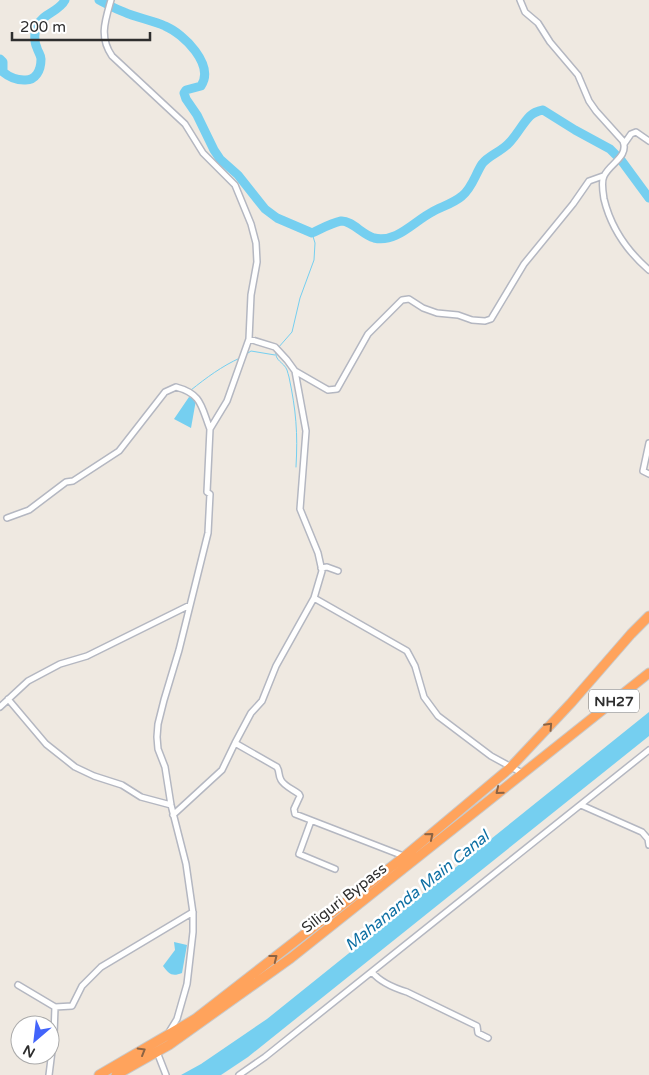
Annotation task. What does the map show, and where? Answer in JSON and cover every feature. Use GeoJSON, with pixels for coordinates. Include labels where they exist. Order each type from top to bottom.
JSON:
{"type":"FeatureCollection","features":[{"type":"Feature","properties":{"kind":"highway","name":"NH27"},"geometry":{"type":"LineString","coordinates":[[409,858],[510,768],[649,616]]}},
{"type":"Feature","properties":{"kind":"highway","name":"Siliguri Bypass"},"geometry":{"type":"LineString","coordinates":[[116,1075],[157,1052],[168,1041],[291,958],[409,858],[522,773],[649,673]]}},
{"type":"Feature","properties":{"kind":"highway","name":"NH27"},"geometry":{"type":"LineString","coordinates":[[99,1075],[168,1041]]}},
{"type":"Feature","properties":{"kind":"street"},"geometry":{"type":"LineString","coordinates":[[111,0],[104,38],[106,47],[112,56],[185,124],[203,153],[235,185],[251,224],[256,243],[257,262],[251,296],[249,339],[227,401],[210,429]]}},
{"type":"Feature","properties":{"kind":"street"},"geometry":{"type":"LineString","coordinates":[[520,0],[525,12],[538,23],[550,42],[578,75],[596,112],[624,144]]}},
{"type":"Feature","properties":{"kind":"street"},"geometry":{"type":"LineString","coordinates":[[294,371],[328,390],[337,390],[368,334],[402,300],[409,299],[422,308],[437,313],[458,315],[472,320],[485,321],[491,318],[524,264],[589,182],[604,176],[624,152],[624,144],[631,134],[636,132],[649,141]]}},
{"type":"Feature","properties":{"kind":"street"},"geometry":{"type":"LineString","coordinates":[[604,176],[603,191],[607,210],[614,228],[626,246],[649,270]]}},
{"type":"Feature","properties":{"kind":"street"},"geometry":{"type":"LineString","coordinates":[[173,815],[222,770],[252,713],[262,701],[276,666],[314,598],[322,571],[318,553],[300,509],[306,431],[294,371],[278,349],[249,339]]}},
{"type":"Feature","properties":{"kind":"street"},"geometry":{"type":"LineString","coordinates":[[7,518],[29,510],[66,482],[73,481],[119,451],[165,392],[176,387],[186,389],[198,398],[210,429],[207,492],[210,494],[208,533],[179,650],[158,724],[157,737],[158,749],[165,766],[173,815],[186,864],[193,932],[187,984],[177,1019],[168,1041]]}},
{"type":"Feature","properties":{"kind":"street"},"geometry":{"type":"LineString","coordinates":[[649,443],[643,466],[643,471],[649,474]]}},
{"type":"Feature","properties":{"kind":"street"},"geometry":{"type":"LineString","coordinates":[[321,568],[327,567],[338,570]]}},
{"type":"Feature","properties":{"kind":"street"},"geometry":{"type":"LineString","coordinates":[[314,598],[407,652],[415,666],[424,698],[438,716],[491,756],[522,773]]}},
{"type":"Feature","properties":{"kind":"street"},"geometry":{"type":"LineString","coordinates":[[0,708],[28,681],[60,664],[87,656],[190,605]]}},
{"type":"Feature","properties":{"kind":"street"},"geometry":{"type":"LineString","coordinates":[[8,699],[46,744],[75,767],[94,776],[122,785],[141,797],[171,805]]}},
{"type":"Feature","properties":{"kind":"street"},"geometry":{"type":"LineString","coordinates":[[235,743],[277,767],[280,780],[300,796],[294,809],[295,814],[409,858]]}},
{"type":"Feature","properties":{"kind":"street"},"geometry":{"type":"LineString","coordinates":[[240,1075],[266,1057],[649,750]]}},
{"type":"Feature","properties":{"kind":"street"},"geometry":{"type":"LineString","coordinates":[[581,804],[642,832],[648,839],[649,845]]}},
{"type":"Feature","properties":{"kind":"street"},"geometry":{"type":"LineString","coordinates":[[311,821],[299,854],[335,868]]}},
{"type":"Feature","properties":{"kind":"street"},"geometry":{"type":"LineString","coordinates":[[18,985],[55,1007],[72,1006],[82,986],[101,968],[192,912]]}},
{"type":"Feature","properties":{"kind":"street"},"geometry":{"type":"LineString","coordinates":[[372,972],[379,979],[396,989],[413,995],[477,1026],[478,1033],[488,1038]]}},
{"type":"Feature","properties":{"kind":"street"},"geometry":{"type":"LineString","coordinates":[[49,1075],[55,1007]]}},
{"type":"Feature","properties":{"kind":"street"},"geometry":{"type":"LineString","coordinates":[[157,1052],[166,1075]]}},
{"type":"Feature","properties":{"kind":"water"},"geometry":{"type":"Polygon","coordinates":[[[189,397],[196,400],[191,428],[174,419],[189,397]]]}},
{"type":"Feature","properties":{"kind":"water"},"geometry":{"type":"Polygon","coordinates":[[[649,712],[649,736],[248,1057],[221,1075],[181,1075],[201,1064],[267,1019],[649,712]]]}},
{"type":"Feature","properties":{"kind":"water"},"geometry":{"type":"Polygon","coordinates":[[[174,942],[187,945],[182,973],[176,975],[169,973],[163,966],[175,950],[174,942]]]}},
{"type":"Feature","properties":{"kind":"waterway"},"geometry":{"type":"LineString","coordinates":[[0,59],[3,62],[3,72],[10,77],[24,80],[35,77],[39,71],[41,59],[35,43],[36,28],[43,18],[59,7],[65,0]]}},
{"type":"Feature","properties":{"kind":"waterway"},"geometry":{"type":"LineString","coordinates":[[99,0],[129,14],[165,26],[173,30],[188,43],[201,60],[204,78],[201,86],[186,90],[184,93],[214,150],[220,159],[238,175],[265,209],[277,218],[312,233],[345,221],[374,238],[382,239],[397,235],[425,216],[462,196],[482,164],[509,143],[524,122],[536,112],[543,110],[610,149],[621,160],[649,198]]}},
{"type":"Feature","properties":{"kind":"waterway"},"geometry":{"type":"LineString","coordinates":[[278,348],[292,332],[300,298],[314,260],[315,243],[312,233]]}},
{"type":"Feature","properties":{"kind":"waterway"},"geometry":{"type":"LineString","coordinates":[[245,355],[251,351],[275,355]]}},
{"type":"Feature","properties":{"kind":"waterway"},"geometry":{"type":"LineString","coordinates":[[276,351],[276,357],[286,367],[295,411],[297,432],[296,467]]}},
{"type":"Feature","properties":{"kind":"waterway"},"geometry":{"type":"LineString","coordinates":[[191,390],[214,372],[240,358]]}},
{"type":"Feature","properties":{"kind":"water label","name":"Mahananda Main Canal"},"geometry":{"type":"Point","coordinates":[417,891]}}]}
